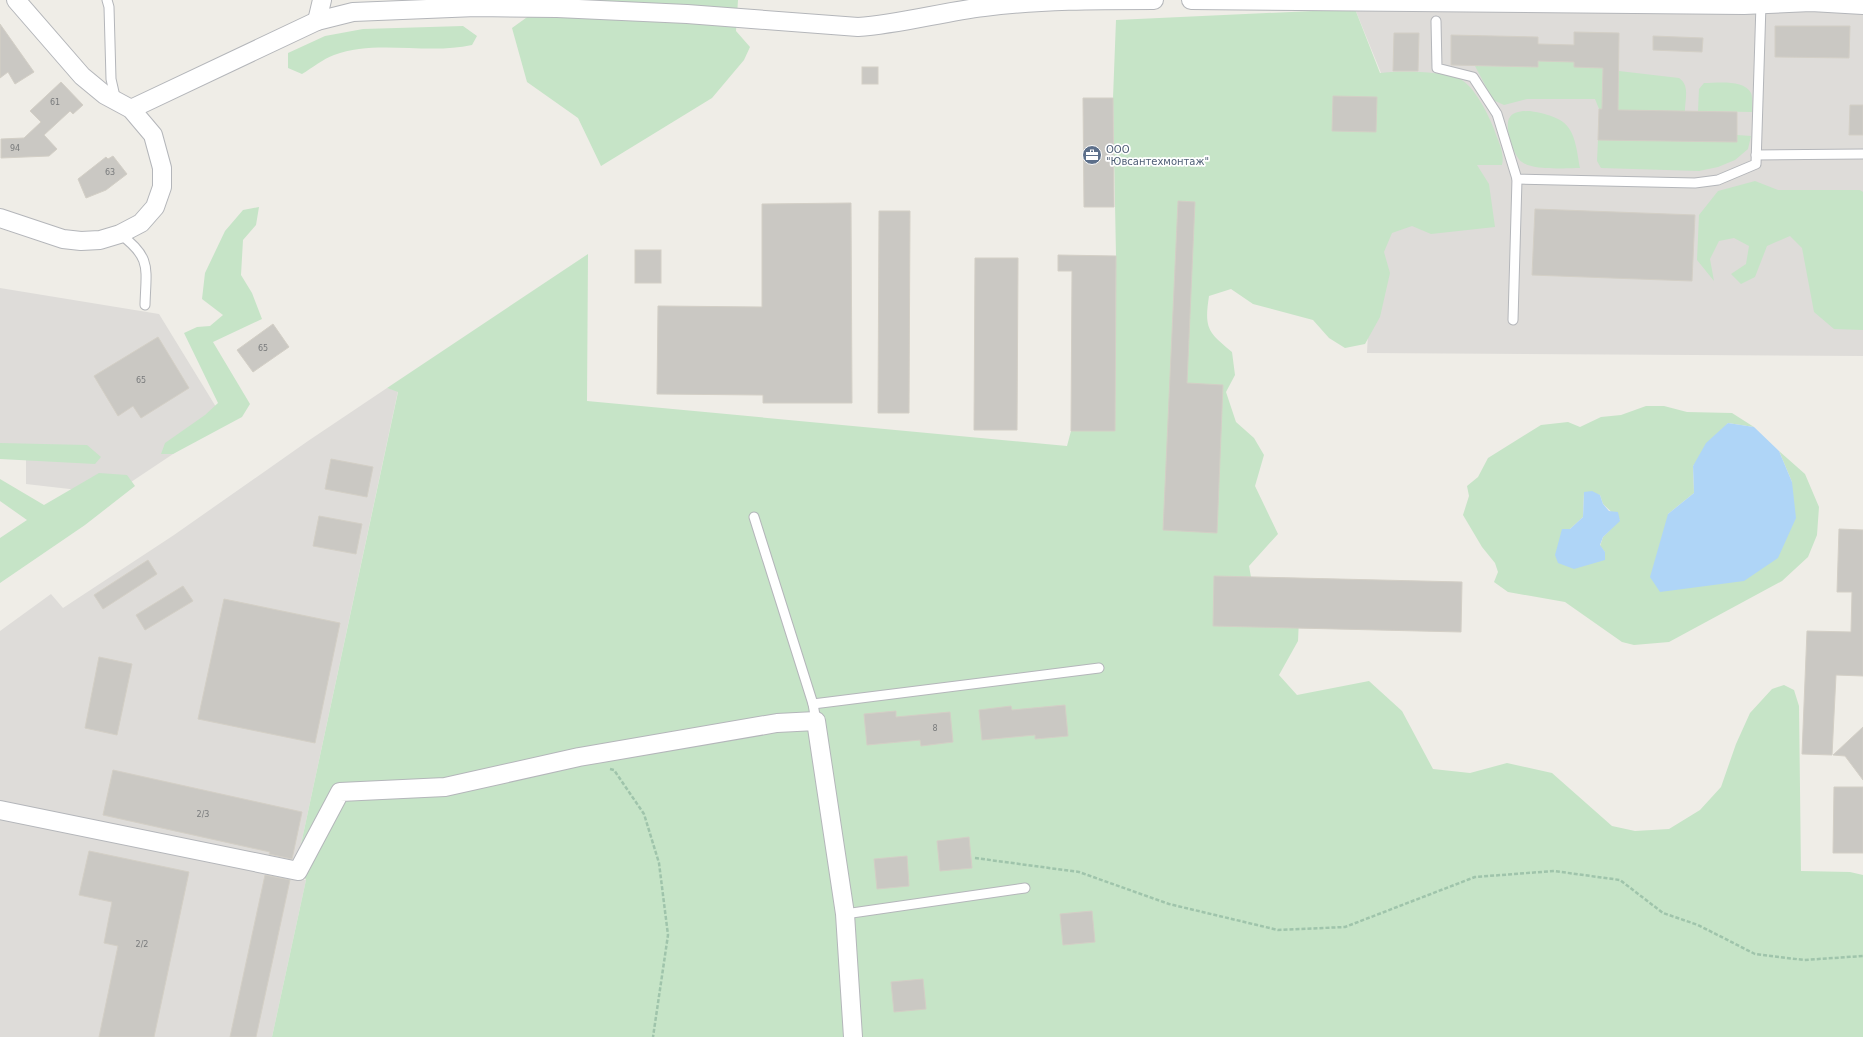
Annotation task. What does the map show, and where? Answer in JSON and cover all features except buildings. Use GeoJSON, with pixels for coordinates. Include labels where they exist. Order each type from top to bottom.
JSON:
{"type":"FeatureCollection","features":[{"type":"Feature","properties":{"kind":"street"},"geometry":{"type":"LineString","coordinates":[[0,218],[63,239],[81,241],[100,240],[120,234],[141,223],[155,207],[162,187],[162,168],[153,135],[123,105],[105,95],[82,76],[16,0]]}},
{"type":"Feature","properties":{"kind":"street"},"geometry":{"type":"LineString","coordinates":[[317,20],[322,0]]}},
{"type":"Feature","properties":{"kind":"street"},"geometry":{"type":"LineString","coordinates":[[123,105],[317,20],[353,12],[498,8],[687,14],[858,27],[884,25],[984,7],[1060,0],[1154,0]]}},
{"type":"Feature","properties":{"kind":"street"},"geometry":{"type":"LineString","coordinates":[[1191,0],[1366,3],[1761,4],[1811,2],[1863,5]]}},
{"type":"Feature","properties":{"kind":"street"},"geometry":{"type":"LineString","coordinates":[[0,810],[298,872],[340,792],[445,787],[580,757],[777,723],[814,713],[845,914],[853,1037]]}},
{"type":"Feature","properties":{"kind":"lane"},"geometry":{"type":"LineString","coordinates":[[107,0],[109,7],[111,80],[123,105]]}},
{"type":"Feature","properties":{"kind":"lane"},"geometry":{"type":"LineString","coordinates":[[1517,179],[1695,183],[1718,180],[1756,164],[1761,4]]}},
{"type":"Feature","properties":{"kind":"lane"},"geometry":{"type":"LineString","coordinates":[[1436,20],[1437,68],[1473,77],[1497,114],[1517,179],[1513,320]]}},
{"type":"Feature","properties":{"kind":"lane"},"geometry":{"type":"LineString","coordinates":[[1756,155],[1863,154]]}},
{"type":"Feature","properties":{"kind":"lane"},"geometry":{"type":"LineString","coordinates":[[120,234],[134,245],[144,258],[146,270],[145,305]]}},
{"type":"Feature","properties":{"kind":"lane"},"geometry":{"type":"LineString","coordinates":[[754,517],[814,713],[1099,668]]}},
{"type":"Feature","properties":{"kind":"lane"},"geometry":{"type":"LineString","coordinates":[[845,914],[1025,888]]}},
{"type":"Feature","properties":{"kind":"path"},"geometry":{"type":"LineString","coordinates":[[607,768],[614,770],[644,814],[658,863],[668,935],[653,1037]]}},
{"type":"Feature","properties":{"kind":"path"},"geometry":{"type":"LineString","coordinates":[[975,858],[1079,872],[1169,904],[1278,930],[1345,927],[1475,877],[1554,871],[1620,880],[1663,913],[1698,925],[1755,954],[1804,960],[1863,956]]}},
{"type":"Feature","properties":{"kind":"shaded area"},"geometry":{"type":"Polygon","coordinates":[[[1863,0],[1863,356],[1367,353],[1381,73],[1355,9],[1863,0]]]}},
{"type":"Feature","properties":{"kind":"shaded area"},"geometry":{"type":"Polygon","coordinates":[[[0,288],[159,314],[224,420],[113,494],[26,484],[26,451],[0,445],[0,288]]]}},
{"type":"Feature","properties":{"kind":"shaded area"},"geometry":{"type":"Polygon","coordinates":[[[387,388],[398,391],[297,863],[0,801],[0,631],[51,594],[63,608],[174,535],[308,441],[387,388]]]}},
{"type":"Feature","properties":{"kind":"shaded area"},"geometry":{"type":"Polygon","coordinates":[[[0,819],[306,880],[272,1037],[0,1037],[0,819]]]}},
{"type":"Feature","properties":{"kind":"green space"},"geometry":{"type":"Polygon","coordinates":[[[551,0],[738,0],[736,31],[750,47],[744,60],[712,98],[601,166],[578,118],[527,82],[512,28],[551,0]]]}},
{"type":"Feature","properties":{"kind":"green space"},"geometry":{"type":"Polygon","coordinates":[[[1355,9],[1380,73],[1409,71],[1443,74],[1460,79],[1471,88],[1485,109],[1501,147],[1503,160],[1502,165],[1477,165],[1489,184],[1495,227],[1431,234],[1412,226],[1392,233],[1384,252],[1390,273],[1380,317],[1365,344],[1345,348],[1329,338],[1313,320],[1253,304],[1231,289],[1209,296],[1207,316],[1210,329],[1213,334],[1232,352],[1235,375],[1226,392],[1236,422],[1254,438],[1264,455],[1255,486],[1278,534],[1249,566],[1251,577],[1299,619],[1298,641],[1279,675],[1297,695],[1369,681],[1402,711],[1433,769],[1470,773],[1507,763],[1552,773],[1612,826],[1635,831],[1669,829],[1700,810],[1721,787],[1736,744],[1750,713],[1772,689],[1784,685],[1794,690],[1799,706],[1801,871],[1850,872],[1863,875],[1863,1037],[272,1037],[306,880],[297,863],[398,392],[387,388],[588,254],[587,401],[1067,446],[1071,431],[1115,431],[1116,256],[1113,98],[1116,20],[1355,9]]]}},
{"type":"Feature","properties":{"kind":"green space"},"geometry":{"type":"Polygon","coordinates":[[[463,26],[477,36],[472,45],[437,49],[384,47],[350,50],[322,61],[302,74],[288,68],[288,53],[325,36],[363,29],[463,26]]]}},
{"type":"Feature","properties":{"kind":"green space"},"geometry":{"type":"Polygon","coordinates":[[[1538,61],[1574,62],[1574,67],[1603,68],[1602,109],[1599,109],[1595,99],[1527,99],[1504,105],[1493,100],[1475,66],[1537,67],[1538,61]]]}},
{"type":"Feature","properties":{"kind":"green space"},"geometry":{"type":"Polygon","coordinates":[[[1619,71],[1679,78],[1685,85],[1686,89],[1685,111],[1618,110],[1619,71]]]}},
{"type":"Feature","properties":{"kind":"green space"},"geometry":{"type":"Polygon","coordinates":[[[1723,82],[1736,84],[1748,89],[1751,93],[1752,112],[1698,111],[1699,89],[1704,83],[1723,82]]]}},
{"type":"Feature","properties":{"kind":"green space"},"geometry":{"type":"Polygon","coordinates":[[[1530,111],[1555,117],[1563,122],[1573,135],[1580,168],[1534,167],[1527,165],[1519,159],[1510,141],[1508,121],[1514,114],[1530,111]]]}},
{"type":"Feature","properties":{"kind":"green space"},"geometry":{"type":"Polygon","coordinates":[[[1737,135],[1751,136],[1748,149],[1735,160],[1718,167],[1699,171],[1601,168],[1597,161],[1598,140],[1736,142],[1737,135]]]}},
{"type":"Feature","properties":{"kind":"green space"},"geometry":{"type":"Polygon","coordinates":[[[1755,181],[1778,190],[1860,190],[1863,192],[1863,330],[1834,329],[1814,312],[1802,248],[1790,236],[1767,246],[1755,277],[1741,284],[1731,274],[1746,264],[1749,246],[1734,238],[1719,241],[1710,259],[1714,281],[1697,260],[1699,215],[1718,191],[1755,181]]]}},
{"type":"Feature","properties":{"kind":"green space"},"geometry":{"type":"Polygon","coordinates":[[[259,207],[256,225],[243,240],[241,275],[252,293],[262,319],[213,342],[250,404],[242,417],[173,454],[161,454],[165,443],[205,415],[218,403],[184,333],[197,327],[210,326],[223,315],[202,299],[205,273],[225,231],[243,210],[259,207]]]}},
{"type":"Feature","properties":{"kind":"green space"},"geometry":{"type":"Polygon","coordinates":[[[1646,406],[1664,406],[1687,412],[1732,413],[1754,427],[1728,423],[1693,466],[1694,493],[1668,514],[1792,482],[1779,451],[1805,474],[1819,507],[1817,535],[1808,557],[1782,581],[1669,642],[1634,645],[1622,642],[1565,602],[1508,592],[1494,582],[1498,572],[1495,563],[1482,547],[1463,515],[1469,496],[1467,486],[1478,477],[1488,458],[1541,425],[1568,422],[1580,427],[1601,417],[1621,415],[1646,406]],[[1584,492],[1583,517],[1570,529],[1562,529],[1605,552],[1600,546],[1603,537],[1620,520],[1603,504],[1600,495],[1584,492]]]}},
{"type":"Feature","properties":{"kind":"green space"},"geometry":{"type":"Polygon","coordinates":[[[0,443],[87,445],[101,457],[95,464],[0,459],[0,443]]]}},
{"type":"Feature","properties":{"kind":"green space"},"geometry":{"type":"Polygon","coordinates":[[[99,473],[127,475],[135,486],[85,525],[0,583],[0,538],[27,520],[0,501],[0,479],[44,505],[99,473]]]}},
{"type":"Feature","properties":{"kind":"water"},"geometry":{"type":"Polygon","coordinates":[[[1728,423],[1754,427],[1779,451],[1792,482],[1796,518],[1778,558],[1744,581],[1660,592],[1650,577],[1668,514],[1694,493],[1693,466],[1706,443],[1728,423]]]}},
{"type":"Feature","properties":{"kind":"water"},"geometry":{"type":"Polygon","coordinates":[[[1592,491],[1600,495],[1603,504],[1609,511],[1618,512],[1620,521],[1603,537],[1600,545],[1605,552],[1605,560],[1574,569],[1558,563],[1555,555],[1562,529],[1570,529],[1583,517],[1584,492],[1592,491]]]}},
{"type":"Feature","properties":{"kind":"place","name":"ООО \"Ювсантехмонтаж\""},"geometry":{"type":"Point","coordinates":[1092,155]}}]}
